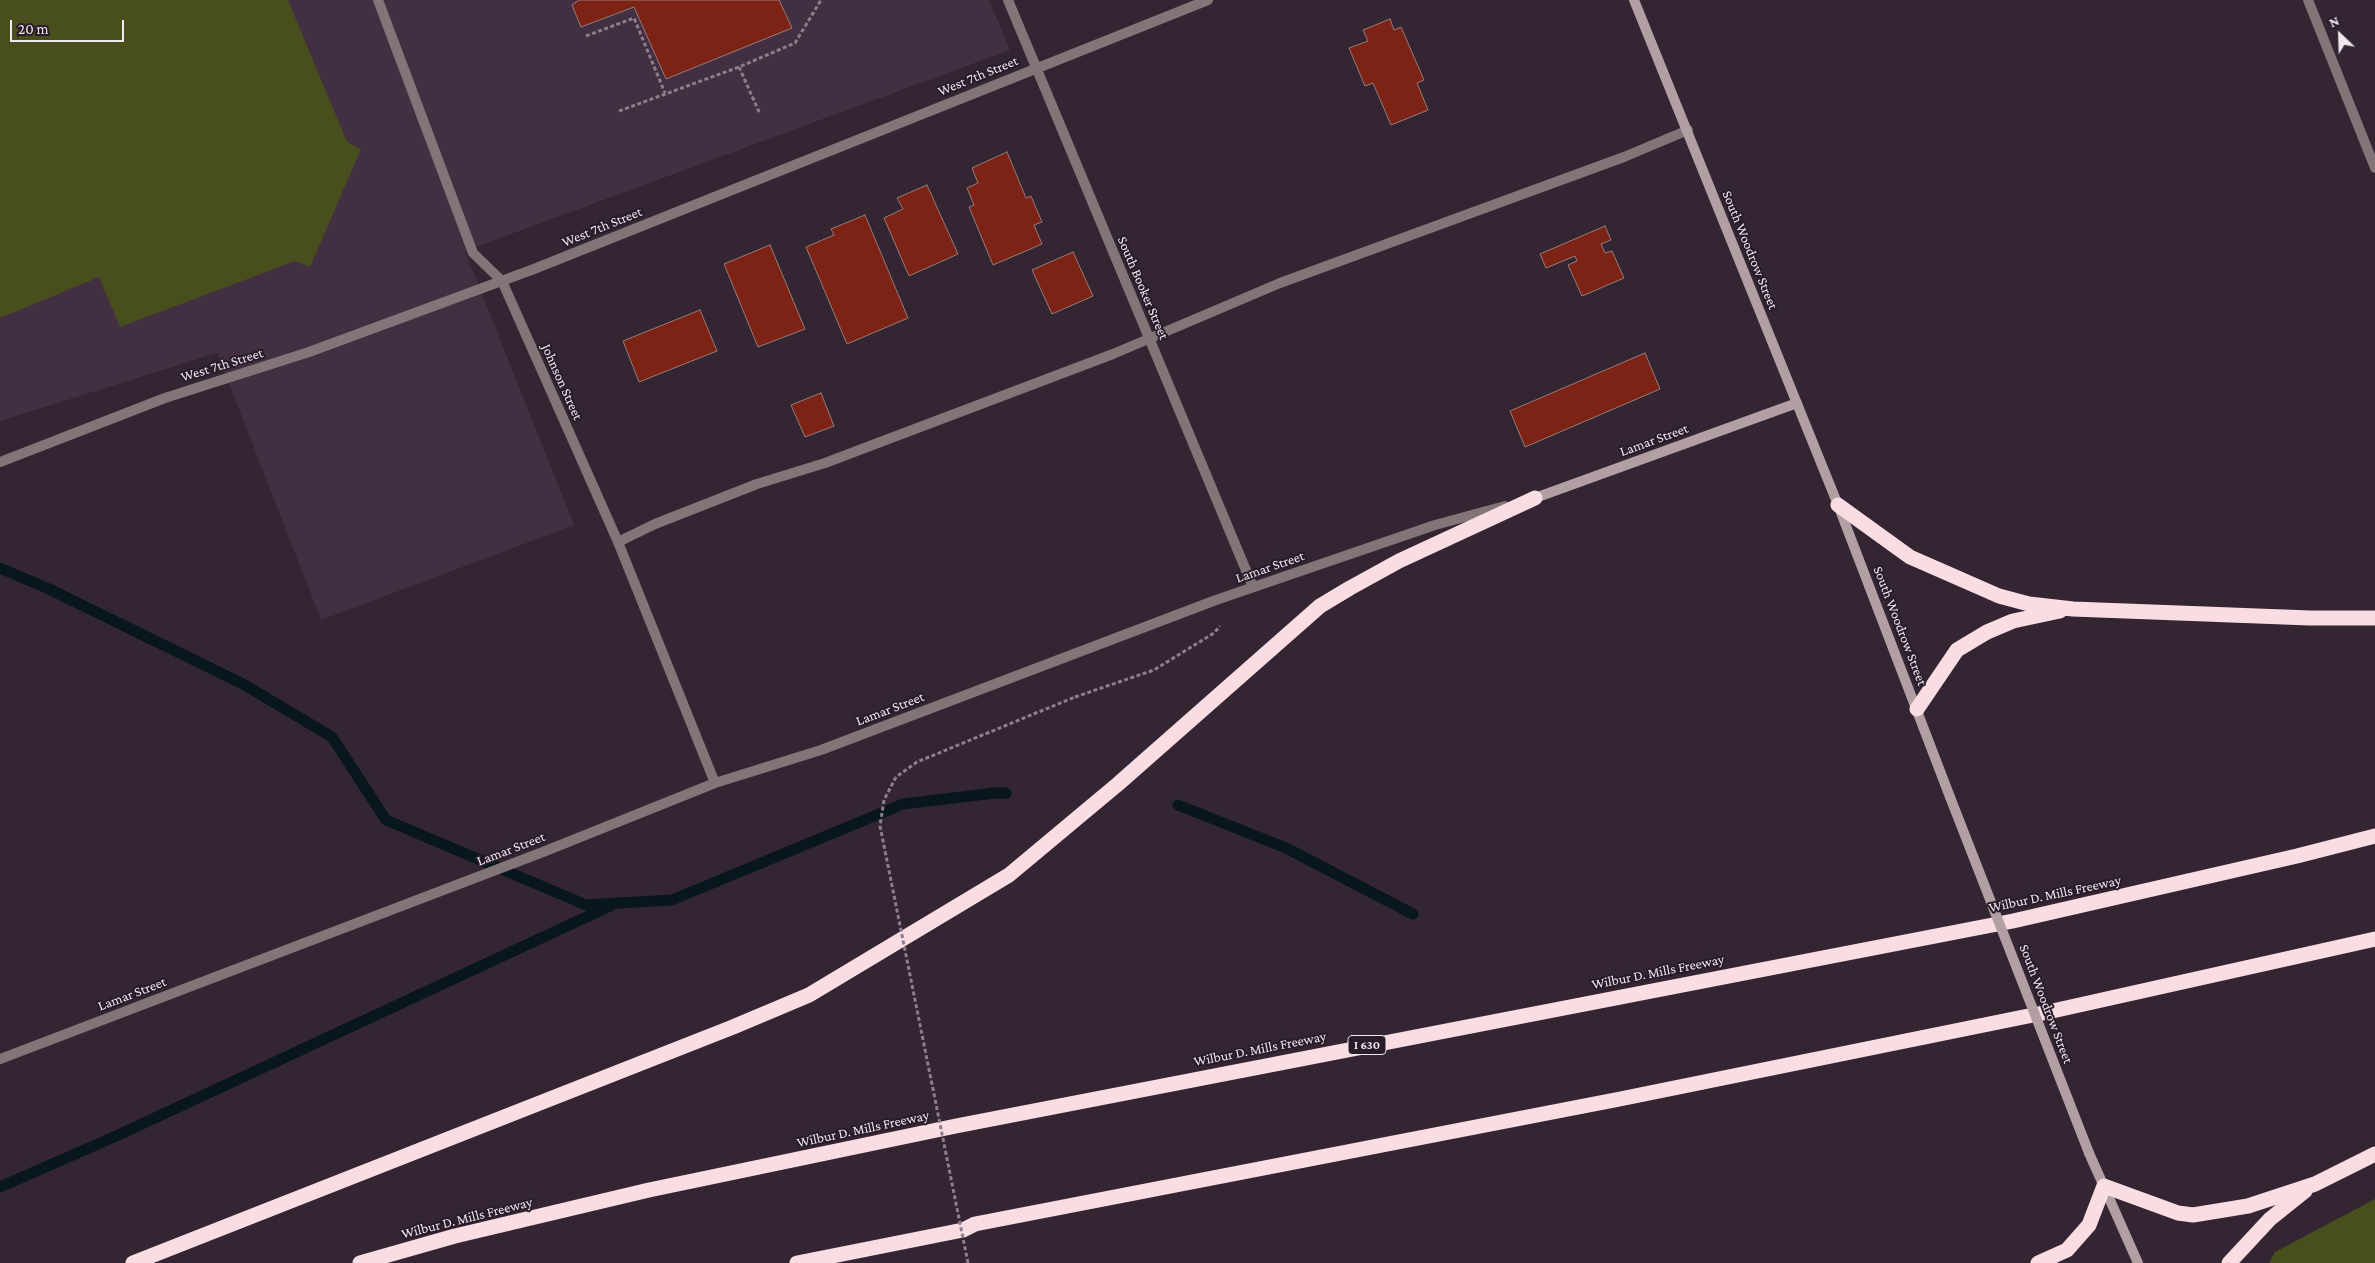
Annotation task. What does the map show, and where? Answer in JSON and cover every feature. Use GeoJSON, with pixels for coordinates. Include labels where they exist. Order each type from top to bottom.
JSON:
{"type":"FeatureCollection","features":[{"type":"Feature","properties":{"kind":"highway"},"geometry":{"type":"LineString","coordinates":[[133,1263],[733,1027],[809,995],[1009,875],[1118,784],[1320,606],[1399,562],[1535,498]]}},
{"type":"Feature","properties":{"kind":"highway"},"geometry":{"type":"LineString","coordinates":[[1838,505],[1910,557],[1999,596],[2029,604],[2074,609],[2310,618],[2375,618]]}},
{"type":"Feature","properties":{"kind":"highway"},"geometry":{"type":"LineString","coordinates":[[1917,709],[1957,650],[1987,632],[2013,621],[2074,609]]}},
{"type":"Feature","properties":{"kind":"highway","name":"Wilbur D. Mills Freeway"},"geometry":{"type":"LineString","coordinates":[[360,1263],[455,1236],[649,1190],[965,1124],[2012,920],[2297,856],[2375,836]]}},
{"type":"Feature","properties":{"kind":"highway"},"geometry":{"type":"LineString","coordinates":[[797,1263],[963,1230],[975,1224],[1611,1100],[2048,1012],[2375,939]]}},
{"type":"Feature","properties":{"kind":"highway"},"geometry":{"type":"LineString","coordinates":[[2038,1263],[2067,1250],[2088,1225],[2104,1186],[2178,1214],[2193,1214],[2248,1206],[2314,1184],[2375,1154]]}},
{"type":"Feature","properties":{"kind":"highway"},"geometry":{"type":"LineString","coordinates":[[2229,1263],[2270,1219],[2314,1184]]}},
{"type":"Feature","properties":{"kind":"main road","name":"South Woodrow Street"},"geometry":{"type":"LineString","coordinates":[[1634,0],[1838,505],[2089,1153],[2138,1263]]}},
{"type":"Feature","properties":{"kind":"main road","name":"Lamar Street"},"geometry":{"type":"LineString","coordinates":[[1535,498],[1797,404]]}},
{"type":"Feature","properties":{"kind":"street","name":"Johnson Street"},"geometry":{"type":"LineString","coordinates":[[378,0],[473,253],[502,281],[618,542],[715,783]]}},
{"type":"Feature","properties":{"kind":"street","name":"South Booker Street"},"geometry":{"type":"LineString","coordinates":[[1008,0],[1253,587]]}},
{"type":"Feature","properties":{"kind":"street","name":"West 7th Street"},"geometry":{"type":"LineString","coordinates":[[0,462],[165,398],[309,352],[502,281],[1208,0]]}},
{"type":"Feature","properties":{"kind":"street"},"geometry":{"type":"LineString","coordinates":[[2308,0],[2375,168]]}},
{"type":"Feature","properties":{"kind":"street"},"geometry":{"type":"LineString","coordinates":[[618,542],[655,524],[757,484],[825,464],[1149,339],[1280,283],[1615,160],[1688,130]]}},
{"type":"Feature","properties":{"kind":"street","name":"Lamar Street"},"geometry":{"type":"LineString","coordinates":[[0,1059],[543,852],[715,783],[821,750],[1253,587],[1435,525],[1535,498]]}},
{"type":"Feature","properties":{"kind":"path"},"geometry":{"type":"LineString","coordinates":[[619,112],[739,67],[795,43],[821,0]]}},
{"type":"Feature","properties":{"kind":"path"},"geometry":{"type":"LineString","coordinates":[[586,36],[634,18],[666,93]]}},
{"type":"Feature","properties":{"kind":"path"},"geometry":{"type":"LineString","coordinates":[[739,67],[760,114]]}},
{"type":"Feature","properties":{"kind":"path"},"geometry":{"type":"LineString","coordinates":[[968,1263],[880,826],[884,800],[896,777],[916,762],[1075,697],[1154,670],[1214,633],[1224,621]]}},
{"type":"Feature","properties":{"kind":"shaded area"},"geometry":{"type":"Polygon","coordinates":[[[0,0],[989,0],[1010,50],[465,251],[574,525],[321,620],[217,353],[0,421],[0,0]]]}},
{"type":"Feature","properties":{"kind":"green space"},"geometry":{"type":"Polygon","coordinates":[[[0,0],[288,0],[347,142],[361,149],[310,267],[295,261],[120,327],[99,277],[0,318],[0,0]]]}},
{"type":"Feature","properties":{"kind":"green space"},"geometry":{"type":"Polygon","coordinates":[[[2375,1199],[2375,1263],[2269,1263],[2275,1252],[2375,1199]]]}},
{"type":"Feature","properties":{"kind":"building"},"geometry":{"type":"Polygon","coordinates":[[[579,0],[779,0],[792,28],[666,79],[634,7],[581,27],[572,5],[579,0]]]}},
{"type":"Feature","properties":{"kind":"building"},"geometry":{"type":"Polygon","coordinates":[[[1390,19],[1394,30],[1401,27],[1424,80],[1417,83],[1428,110],[1391,125],[1373,83],[1365,86],[1349,48],[1368,41],[1363,30],[1390,19]]]}},
{"type":"Feature","properties":{"kind":"building"},"geometry":{"type":"Polygon","coordinates":[[[1007,152],[1026,198],[1031,196],[1042,222],[1034,225],[1042,244],[993,265],[969,207],[974,205],[967,188],[978,183],[972,168],[1007,152]]]}},
{"type":"Feature","properties":{"kind":"building"},"geometry":{"type":"Polygon","coordinates":[[[927,185],[958,254],[909,276],[884,218],[903,209],[897,198],[927,185]]]}},
{"type":"Feature","properties":{"kind":"building"},"geometry":{"type":"Polygon","coordinates":[[[865,215],[908,318],[847,344],[806,247],[834,235],[831,229],[865,215]]]}},
{"type":"Feature","properties":{"kind":"building"},"geometry":{"type":"Polygon","coordinates":[[[1605,226],[1611,240],[1601,244],[1605,253],[1612,251],[1624,278],[1582,296],[1568,265],[1577,261],[1575,256],[1546,268],[1540,254],[1605,226]]]}},
{"type":"Feature","properties":{"kind":"building"},"geometry":{"type":"Polygon","coordinates":[[[770,245],[805,329],[758,347],[724,264],[770,245]]]}},
{"type":"Feature","properties":{"kind":"building"},"geometry":{"type":"Polygon","coordinates":[[[1073,252],[1093,296],[1052,314],[1032,270],[1073,252]]]}},
{"type":"Feature","properties":{"kind":"building"},"geometry":{"type":"Polygon","coordinates":[[[700,310],[717,351],[639,382],[623,341],[700,310]]]}},
{"type":"Feature","properties":{"kind":"building"},"geometry":{"type":"Polygon","coordinates":[[[1645,353],[1660,389],[1525,447],[1510,411],[1645,353]]]}},
{"type":"Feature","properties":{"kind":"building"},"geometry":{"type":"Polygon","coordinates":[[[821,393],[834,426],[805,437],[791,405],[821,393]]]}},
{"type":"Feature","properties":{"kind":"waterway"},"geometry":{"type":"LineString","coordinates":[[0,568],[49,589],[243,684],[332,737],[386,820],[586,905],[672,900],[903,804],[1006,793]]}},
{"type":"Feature","properties":{"kind":"waterway"},"geometry":{"type":"LineString","coordinates":[[1178,805],[1286,848],[1413,914]]}},
{"type":"Feature","properties":{"kind":"waterway"},"geometry":{"type":"LineString","coordinates":[[0,1187],[114,1137],[610,906]]}}]}
